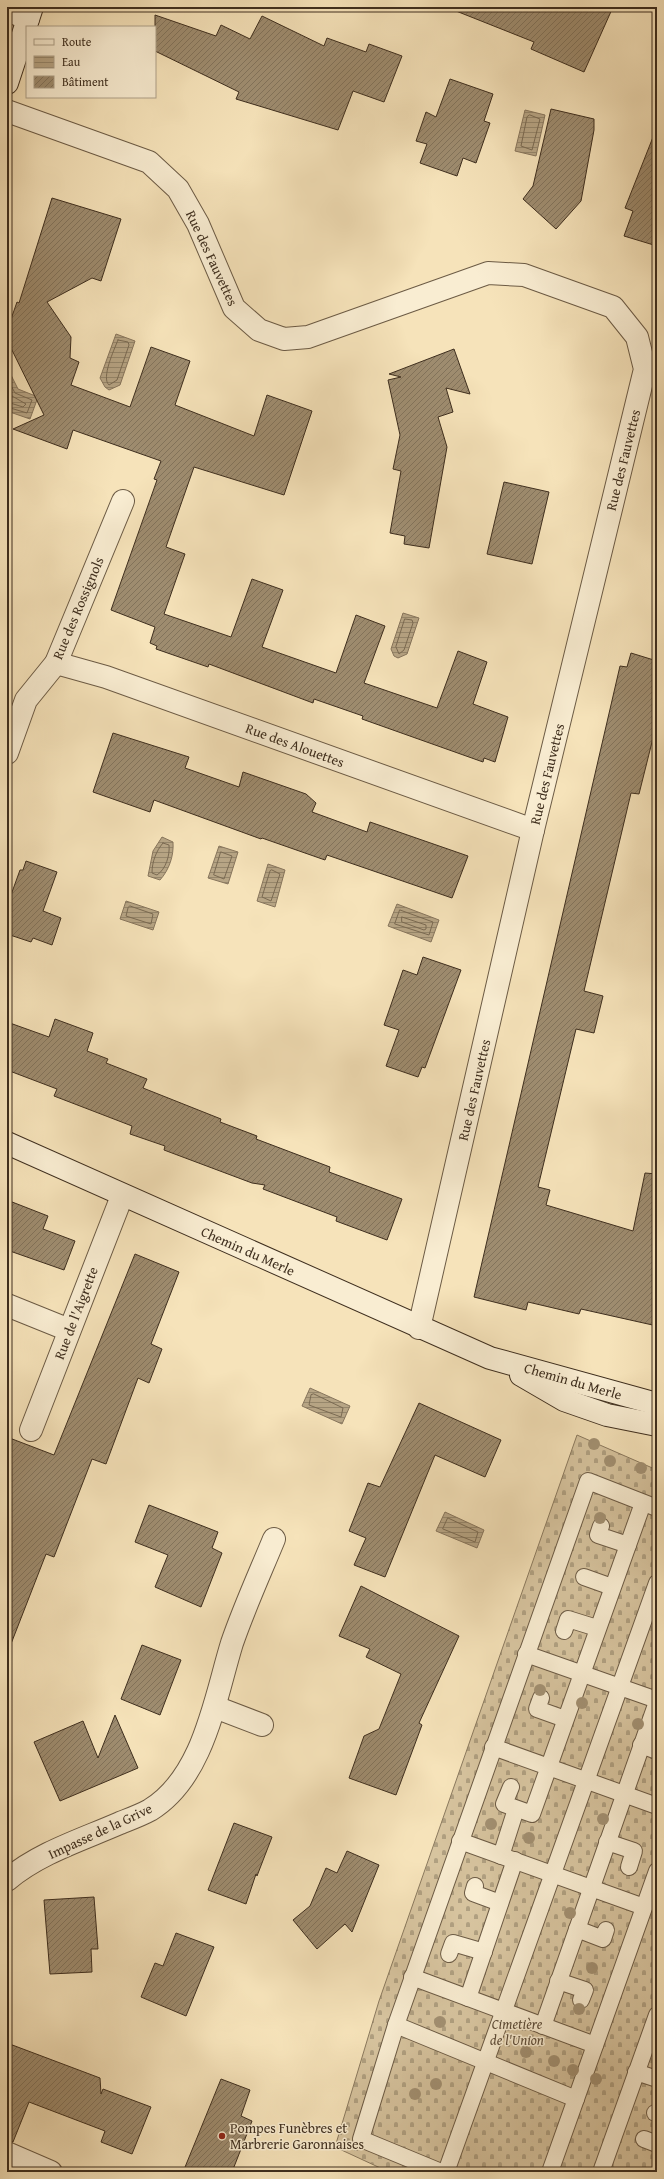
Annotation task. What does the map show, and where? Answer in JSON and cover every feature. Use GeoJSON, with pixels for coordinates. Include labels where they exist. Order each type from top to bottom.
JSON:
{"type":"FeatureCollection","features":[{"type":"Feature","properties":{"kind":"street"},"geometry":{"type":"LineString","coordinates":[[7,10],[30,13],[7,83]]}},
{"type":"Feature","properties":{"kind":"street","name":"Rue des Fauvettes"},"geometry":{"type":"LineString","coordinates":[[7,111],[149,162],[178,189],[198,224],[234,308],[259,330],[278,337],[284,339],[308,338],[488,273],[524,275],[613,307],[636,337],[645,368],[533,830],[419,1328]]}},
{"type":"Feature","properties":{"kind":"street","name":"Rue des Rossignols"},"geometry":{"type":"LineString","coordinates":[[7,752],[26,700],[56,663],[123,501]]}},
{"type":"Feature","properties":{"kind":"street","name":"Rue des Alouettes"},"geometry":{"type":"LineString","coordinates":[[56,663],[106,677],[533,830]]}},
{"type":"Feature","properties":{"kind":"street","name":"Chemin du Merle"},"geometry":{"type":"LineString","coordinates":[[7,1143],[122,1196],[490,1358],[564,1400],[607,1415],[657,1425]]}},
{"type":"Feature","properties":{"kind":"street","name":"Rue de l'Aigrette"},"geometry":{"type":"LineString","coordinates":[[31,1430],[122,1196]]}},
{"type":"Feature","properties":{"kind":"street"},"geometry":{"type":"LineString","coordinates":[[7,1304],[69,1330]]}},
{"type":"Feature","properties":{"kind":"street","name":"Chemin du Merle"},"geometry":{"type":"LineString","coordinates":[[490,1358],[657,1404]]}},
{"type":"Feature","properties":{"kind":"street","name":"Impasse de la Grive"},"geometry":{"type":"LineString","coordinates":[[7,1880],[34,1861],[149,1810],[166,1798],[179,1784],[193,1759],[215,1706],[232,1642],[274,1539]]}},
{"type":"Feature","properties":{"kind":"street"},"geometry":{"type":"LineString","coordinates":[[215,1706],[262,1725]]}},
{"type":"Feature","properties":{"kind":"street"},"geometry":{"type":"LineString","coordinates":[[7,2154],[51,2172]]}},
{"type":"Feature","properties":{"kind":"lane"},"geometry":{"type":"LineString","coordinates":[[441,2172],[360,2139],[412,1977],[588,1481],[650,1505],[628,1545],[612,1586],[532,1814],[504,1804],[511,1787]]}},
{"type":"Feature","properties":{"kind":"lane"},"geometry":{"type":"LineString","coordinates":[[601,1526],[598,1535],[628,1545]]}},
{"type":"Feature","properties":{"kind":"lane"},"geometry":{"type":"LineString","coordinates":[[584,1577],[612,1586]]}},
{"type":"Feature","properties":{"kind":"lane"},"geometry":{"type":"LineString","coordinates":[[446,2172],[657,1583]]}},
{"type":"Feature","properties":{"kind":"lane"},"geometry":{"type":"LineString","coordinates":[[564,1631],[568,1619],[597,1628]]}},
{"type":"Feature","properties":{"kind":"lane"},"geometry":{"type":"LineString","coordinates":[[526,1654],[657,1701],[543,2026]]}},
{"type":"Feature","properties":{"kind":"lane"},"geometry":{"type":"LineString","coordinates":[[541,1698],[537,1709],[565,1720]]}},
{"type":"Feature","properties":{"kind":"lane"},"geometry":{"type":"LineString","coordinates":[[641,1745],[657,1751]]}},
{"type":"Feature","properties":{"kind":"lane"},"geometry":{"type":"LineString","coordinates":[[493,1747],[657,1806]]}},
{"type":"Feature","properties":{"kind":"lane"},"geometry":{"type":"LineString","coordinates":[[468,1998],[500,1903],[516,1809]]}},
{"type":"Feature","properties":{"kind":"lane"},"geometry":{"type":"LineString","coordinates":[[460,1841],[644,1907]]}},
{"type":"Feature","properties":{"kind":"lane"},"geometry":{"type":"LineString","coordinates":[[607,1842],[634,1851],[629,1867]]}},
{"type":"Feature","properties":{"kind":"lane"},"geometry":{"type":"LineString","coordinates":[[550,2172],[657,1871]]}},
{"type":"Feature","properties":{"kind":"lane"},"geometry":{"type":"LineString","coordinates":[[475,1886],[473,1893],[500,1903]]}},
{"type":"Feature","properties":{"kind":"lane"},"geometry":{"type":"LineString","coordinates":[[577,1929],[603,1939],[606,1930]]}},
{"type":"Feature","properties":{"kind":"lane"},"geometry":{"type":"LineString","coordinates":[[449,1954],[454,1943],[484,1952]]}},
{"type":"Feature","properties":{"kind":"lane"},"geometry":{"type":"LineString","coordinates":[[412,1977],[595,2045]]}},
{"type":"Feature","properties":{"kind":"lane"},"geometry":{"type":"LineString","coordinates":[[558,1981],[585,1990],[581,2000]]}},
{"type":"Feature","properties":{"kind":"lane"},"geometry":{"type":"LineString","coordinates":[[601,2172],[657,2015]]}},
{"type":"Feature","properties":{"kind":"lane"},"geometry":{"type":"LineString","coordinates":[[396,2026],[576,2099]]}},
{"type":"Feature","properties":{"kind":"lane"},"geometry":{"type":"LineString","coordinates":[[636,2072],[657,2079]]}},
{"type":"Feature","properties":{"kind":"green space","name":"Cimetière de l'Union"},"geometry":{"type":"Polygon","coordinates":[[[577,1435],[657,1470],[657,2172],[389,2172],[335,2147],[379,2001],[577,1435]]]}},
{"type":"Feature","properties":{"kind":"water"},"geometry":{"type":"Polygon","coordinates":[[[525,110],[545,115],[536,156],[515,151],[525,110]]]}},
{"type":"Feature","properties":{"kind":"water"},"geometry":{"type":"Polygon","coordinates":[[[116,334],[135,341],[120,385],[109,390],[105,387],[100,378],[116,334]]]}},
{"type":"Feature","properties":{"kind":"water"},"geometry":{"type":"Polygon","coordinates":[[[10,373],[18,389],[38,397],[30,419],[7,411],[7,375],[10,373]]]}},
{"type":"Feature","properties":{"kind":"water"},"geometry":{"type":"Polygon","coordinates":[[[403,613],[419,618],[407,654],[398,658],[394,656],[391,649],[403,613]]]}},
{"type":"Feature","properties":{"kind":"water"},"geometry":{"type":"Polygon","coordinates":[[[162,837],[173,842],[173,852],[166,872],[160,880],[148,876],[153,851],[162,837]]]}},
{"type":"Feature","properties":{"kind":"water"},"geometry":{"type":"Polygon","coordinates":[[[219,846],[238,852],[228,884],[208,878],[219,846]]]}},
{"type":"Feature","properties":{"kind":"water"},"geometry":{"type":"Polygon","coordinates":[[[268,864],[285,870],[275,907],[257,901],[268,864]]]}},
{"type":"Feature","properties":{"kind":"water"},"geometry":{"type":"Polygon","coordinates":[[[126,901],[159,912],[153,930],[120,919],[126,901]]]}},
{"type":"Feature","properties":{"kind":"water"},"geometry":{"type":"Polygon","coordinates":[[[397,904],[439,920],[431,942],[388,926],[397,904]]]}},
{"type":"Feature","properties":{"kind":"water"},"geometry":{"type":"Polygon","coordinates":[[[310,1388],[350,1406],[342,1424],[302,1406],[310,1388]]]}},
{"type":"Feature","properties":{"kind":"water"},"geometry":{"type":"Polygon","coordinates":[[[445,1512],[484,1530],[477,1548],[436,1531],[445,1512]]]}},
{"type":"Feature","properties":{"kind":"building"},"geometry":{"type":"Polygon","coordinates":[[[451,7],[613,7],[584,72],[531,49],[534,42],[451,9],[451,7]]]}},
{"type":"Feature","properties":{"kind":"building"},"geometry":{"type":"Polygon","coordinates":[[[155,15],[216,36],[221,25],[250,39],[262,16],[324,46],[327,38],[366,52],[369,44],[402,56],[384,102],[353,91],[338,130],[236,99],[239,92],[156,51],[155,15]]]}},
{"type":"Feature","properties":{"kind":"building"},"geometry":{"type":"Polygon","coordinates":[[[450,79],[493,94],[484,121],[490,123],[476,163],[463,158],[457,176],[420,163],[427,144],[416,141],[426,112],[436,117],[450,79]]]}},
{"type":"Feature","properties":{"kind":"building"},"geometry":{"type":"Polygon","coordinates":[[[551,109],[594,119],[594,130],[581,201],[556,229],[523,199],[533,186],[551,109]]]}},
{"type":"Feature","properties":{"kind":"building"},"geometry":{"type":"Polygon","coordinates":[[[655,132],[657,132],[657,246],[624,236],[633,211],[625,208],[655,132]]]}},
{"type":"Feature","properties":{"kind":"building"},"geometry":{"type":"Polygon","coordinates":[[[52,198],[121,219],[101,281],[92,278],[47,302],[71,337],[70,358],[79,362],[71,385],[130,407],[151,347],[190,361],[175,405],[254,436],[267,395],[312,411],[284,495],[194,467],[166,547],[185,554],[164,614],[231,637],[252,579],[283,590],[262,647],[336,673],[356,615],[385,626],[364,683],[437,708],[458,651],[487,662],[473,704],[508,717],[495,762],[484,758],[483,762],[362,719],[363,716],[314,699],[313,703],[209,664],[208,667],[156,649],[157,646],[150,643],[155,627],[111,610],[157,480],[154,479],[161,461],[73,430],[67,449],[13,429],[44,415],[7,340],[7,323],[10,322],[17,302],[19,303],[52,198]]]}},
{"type":"Feature","properties":{"kind":"building"},"geometry":{"type":"Polygon","coordinates":[[[454,349],[470,394],[446,388],[453,412],[438,417],[447,447],[429,548],[404,544],[405,536],[390,533],[401,471],[393,469],[400,435],[388,380],[401,377],[389,374],[454,349]]]}},
{"type":"Feature","properties":{"kind":"building"},"geometry":{"type":"Polygon","coordinates":[[[504,482],[549,492],[532,564],[487,554],[504,482]]]}},
{"type":"Feature","properties":{"kind":"building"},"geometry":{"type":"Polygon","coordinates":[[[631,653],[657,661],[657,722],[639,794],[631,793],[584,991],[603,996],[594,1033],[576,1029],[538,1187],[550,1190],[546,1205],[633,1231],[645,1173],[657,1174],[657,1326],[581,1309],[579,1314],[528,1302],[526,1310],[474,1297],[620,666],[627,667],[631,653]]]}},
{"type":"Feature","properties":{"kind":"building"},"geometry":{"type":"Polygon","coordinates":[[[113,733],[189,757],[185,768],[239,787],[243,772],[306,794],[316,803],[312,812],[367,832],[370,822],[468,856],[452,898],[327,855],[325,860],[262,838],[261,839],[154,800],[150,812],[93,792],[113,733]]]}},
{"type":"Feature","properties":{"kind":"building"},"geometry":{"type":"Polygon","coordinates":[[[26,861],[57,872],[43,911],[61,918],[52,945],[33,938],[31,942],[7,934],[7,906],[20,870],[23,870],[26,861]]]}},
{"type":"Feature","properties":{"kind":"building"},"geometry":{"type":"Polygon","coordinates":[[[423,957],[461,970],[425,1068],[422,1067],[418,1077],[386,1066],[399,1030],[384,1025],[403,970],[417,975],[423,957]]]}},
{"type":"Feature","properties":{"kind":"building"},"geometry":{"type":"Polygon","coordinates":[[[55,1019],[93,1033],[87,1051],[108,1059],[106,1063],[147,1079],[143,1088],[221,1119],[220,1122],[257,1136],[256,1139],[330,1167],[329,1172],[402,1199],[387,1240],[336,1221],[337,1217],[263,1189],[265,1185],[252,1183],[164,1150],[165,1146],[130,1134],[132,1126],[54,1096],[57,1089],[7,1070],[7,1022],[49,1037],[55,1019]]]}},
{"type":"Feature","properties":{"kind":"building"},"geometry":{"type":"Polygon","coordinates":[[[7,1200],[48,1216],[43,1229],[75,1241],[64,1270],[7,1250],[7,1200]]]}},
{"type":"Feature","properties":{"kind":"building"},"geometry":{"type":"Polygon","coordinates":[[[135,1254],[179,1272],[151,1344],[162,1349],[149,1383],[138,1378],[106,1464],[92,1459],[54,1557],[46,1554],[9,1649],[7,1649],[7,1437],[54,1455],[135,1254]]]}},
{"type":"Feature","properties":{"kind":"building"},"geometry":{"type":"Polygon","coordinates":[[[419,1403],[501,1440],[485,1477],[435,1455],[385,1577],[354,1565],[366,1538],[349,1531],[368,1483],[380,1487],[419,1403]]]}},
{"type":"Feature","properties":{"kind":"building"},"geometry":{"type":"Polygon","coordinates":[[[149,1505],[218,1532],[212,1548],[222,1553],[201,1607],[155,1587],[168,1555],[135,1542],[149,1505]]]}},
{"type":"Feature","properties":{"kind":"building"},"geometry":{"type":"Polygon","coordinates":[[[361,1586],[459,1636],[419,1723],[422,1725],[396,1795],[349,1778],[364,1736],[379,1729],[401,1674],[366,1657],[370,1649],[339,1636],[361,1586]]]}},
{"type":"Feature","properties":{"kind":"building"},"geometry":{"type":"Polygon","coordinates":[[[142,1645],[181,1660],[160,1715],[121,1699],[142,1645]]]}},
{"type":"Feature","properties":{"kind":"building"},"geometry":{"type":"Polygon","coordinates":[[[115,1715],[138,1768],[60,1801],[34,1742],[83,1721],[98,1758],[115,1715]]]}},
{"type":"Feature","properties":{"kind":"building"},"geometry":{"type":"Polygon","coordinates":[[[234,1823],[272,1837],[257,1876],[256,1874],[246,1904],[208,1890],[234,1823]]]}},
{"type":"Feature","properties":{"kind":"building"},"geometry":{"type":"Polygon","coordinates":[[[347,1851],[379,1865],[352,1932],[345,1924],[317,1949],[293,1920],[310,1906],[326,1868],[337,1873],[347,1851]]]}},
{"type":"Feature","properties":{"kind":"building"},"geometry":{"type":"Polygon","coordinates":[[[94,1897],[98,1949],[91,1949],[92,1972],[50,1974],[44,1900],[94,1897]]]}},
{"type":"Feature","properties":{"kind":"building"},"geometry":{"type":"Polygon","coordinates":[[[176,1933],[214,1947],[186,2016],[141,1997],[155,1963],[163,1966],[176,1933]]]}},
{"type":"Feature","properties":{"kind":"building"},"geometry":{"type":"Polygon","coordinates":[[[7,2043],[100,2078],[101,2094],[103,2089],[151,2107],[132,2154],[101,2142],[105,2131],[29,2102],[13,2142],[7,2141],[7,2043]]]}},
{"type":"Feature","properties":{"kind":"building","name":"Pompes Funèbres et Marbrerie Garonnaises"},"geometry":{"type":"Polygon","coordinates":[[[221,2079],[250,2090],[241,2116],[252,2121],[232,2172],[183,2172],[221,2079]]]}},
{"type":"Feature","properties":{"kind":"place","name":"Pompes Funèbres et Marbrerie Garonnaises"},"geometry":{"type":"Point","coordinates":[222,2136]}}]}
